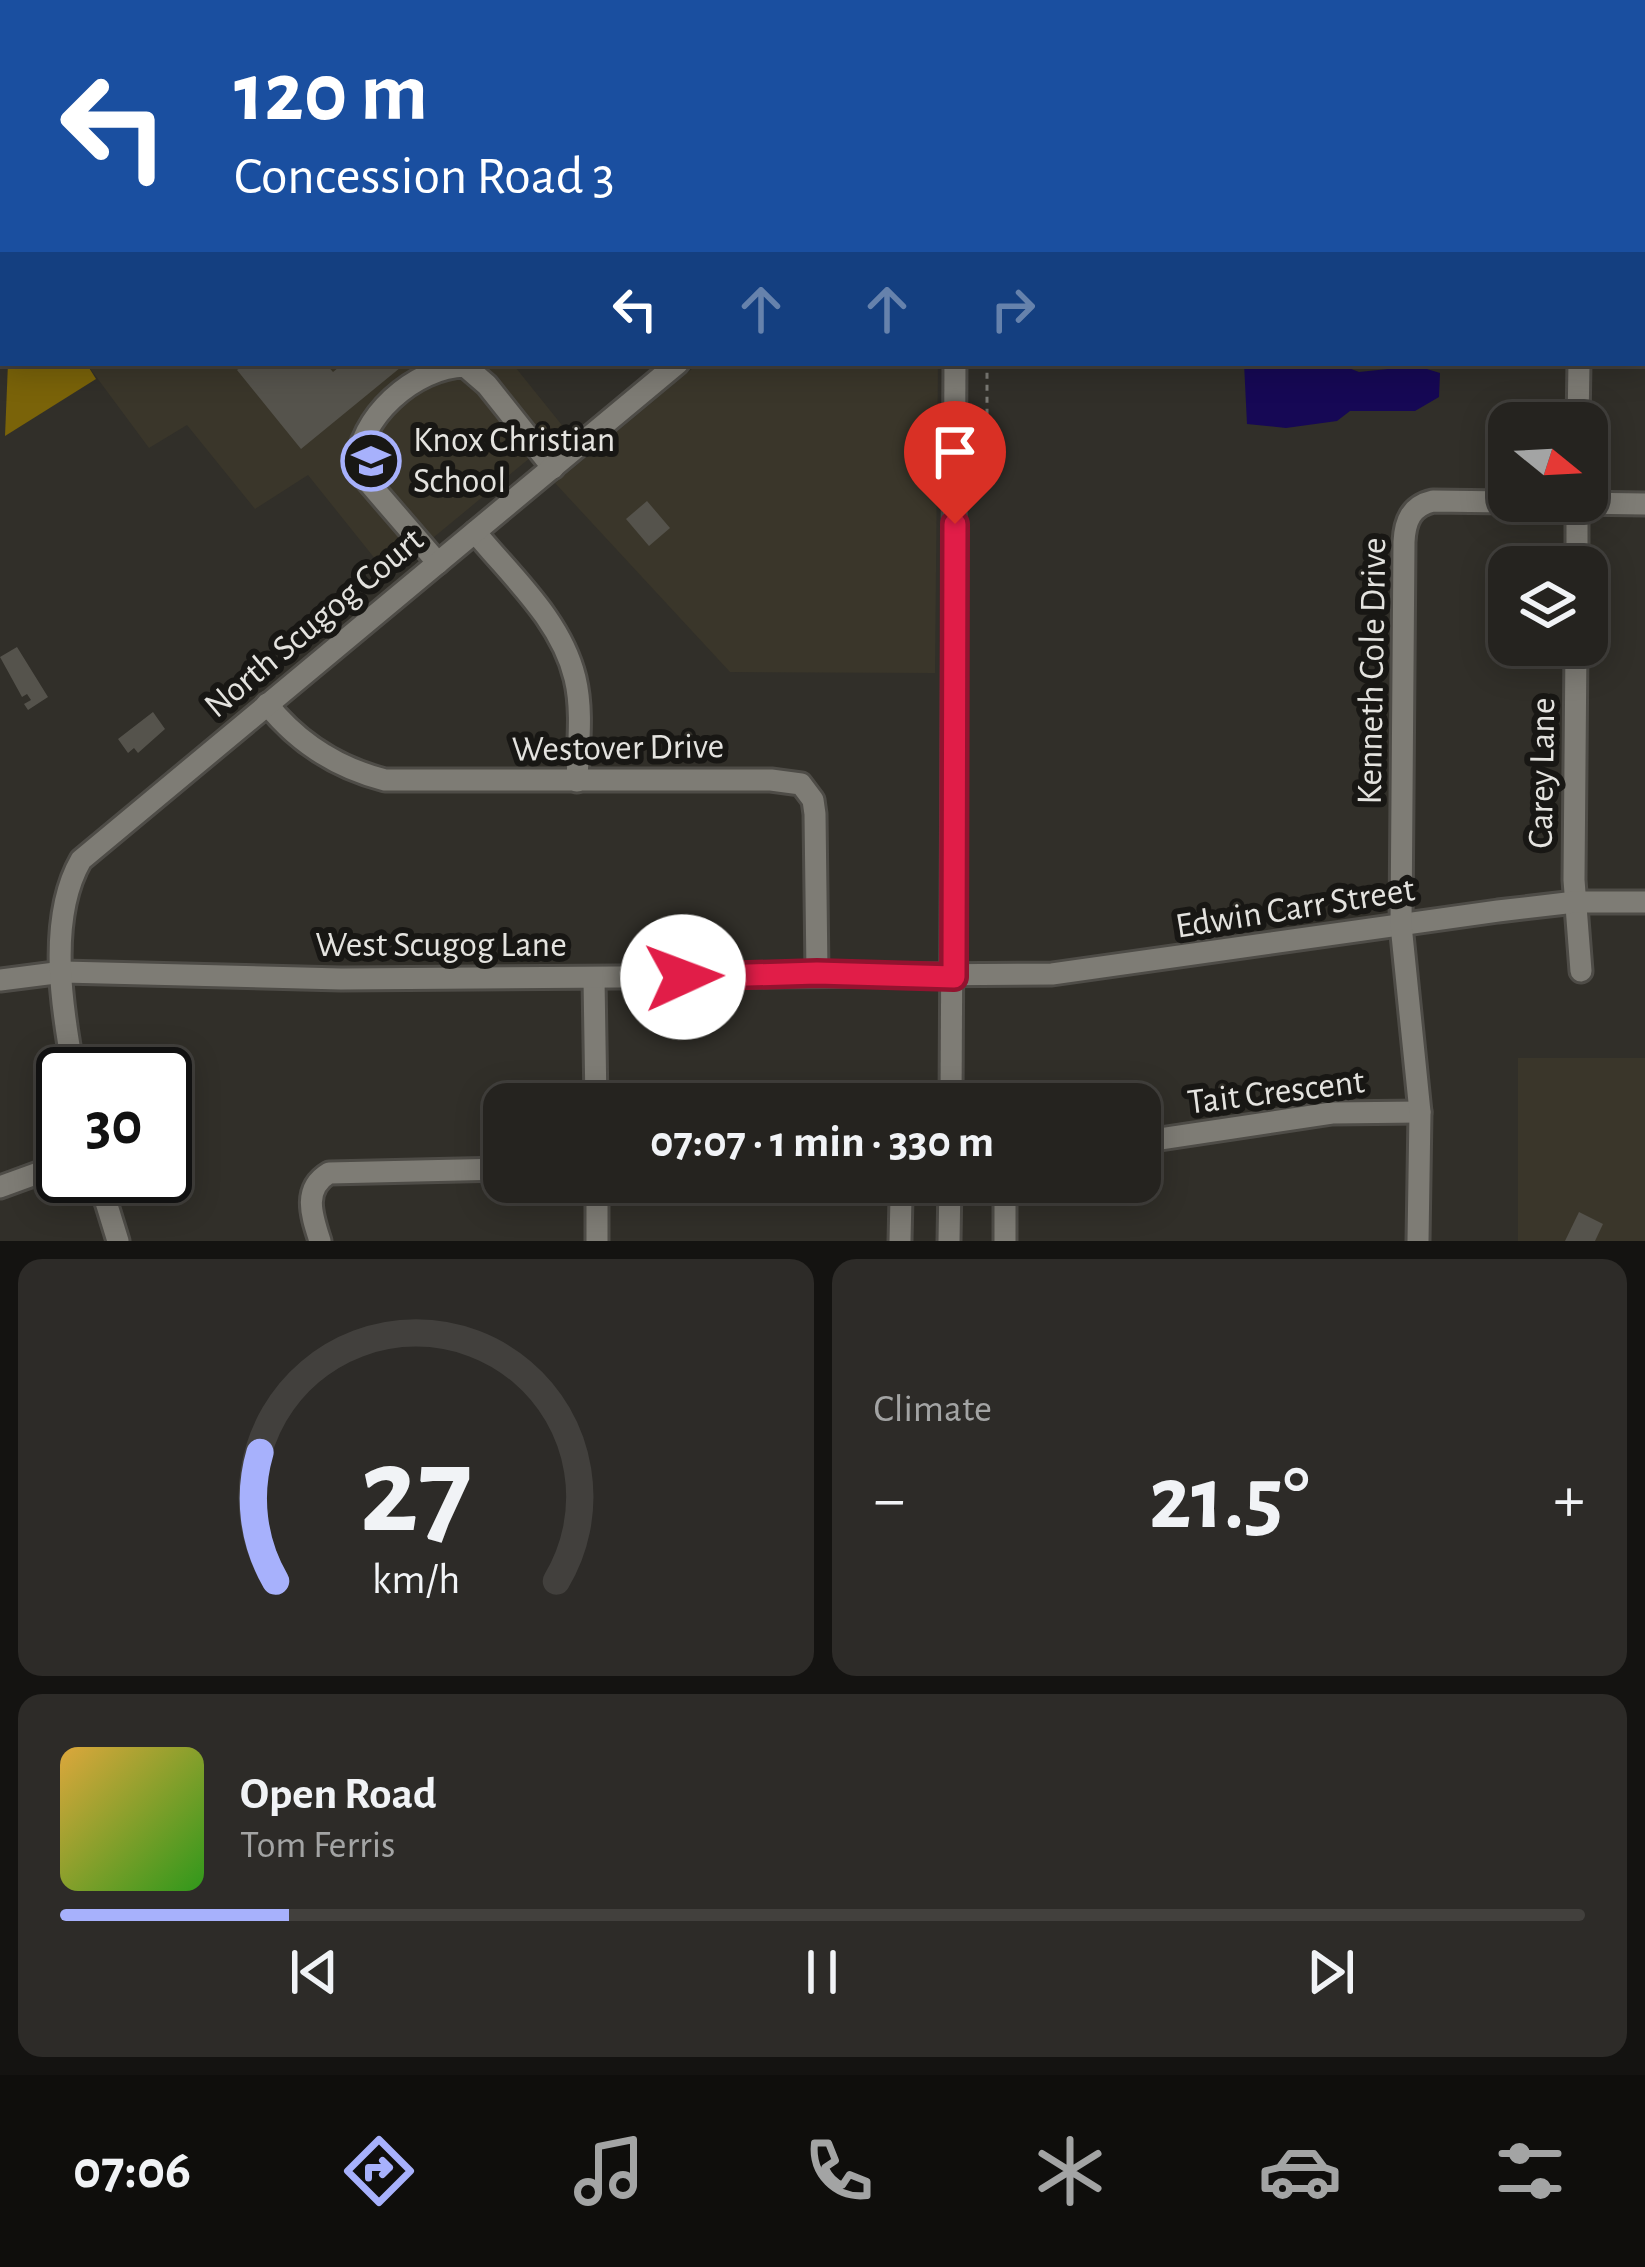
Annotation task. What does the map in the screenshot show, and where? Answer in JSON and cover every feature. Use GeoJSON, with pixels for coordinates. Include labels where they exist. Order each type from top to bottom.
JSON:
{"type":"FeatureCollection","features":[{"type":"Feature","properties":{"kind":"street"},"geometry":{"type":"LineString","coordinates":[[438,563],[357,469],[364,436],[400,393],[433,373],[465,366],[487,385],[553,468]]}},
{"type":"Feature","properties":{"kind":"street","name":"North Scugog Court"},"geometry":{"type":"LineString","coordinates":[[71,1047],[63,972],[64,900],[81,860],[674,366]]}},
{"type":"Feature","properties":{"kind":"street"},"geometry":{"type":"LineString","coordinates":[[952,1083],[956,366]]}},
{"type":"Feature","properties":{"kind":"street"},"geometry":{"type":"LineString","coordinates":[[1578,402],[1579,366]]}},
{"type":"Feature","properties":{"kind":"street","name":"Kenneth Cole Drive"},"geometry":{"type":"LineString","coordinates":[[1401,925],[1404,542],[1408,519],[1433,501],[1488,501]]}},
{"type":"Feature","properties":{"kind":"street","name":"Kenneth Cole Drive"},"geometry":{"type":"LineString","coordinates":[[1608,503],[1645,504]]}},
{"type":"Feature","properties":{"kind":"street"},"geometry":{"type":"LineString","coordinates":[[475,532],[545,616],[567,652],[580,709],[578,781]]}},
{"type":"Feature","properties":{"kind":"street","name":"Carey Lane"},"geometry":{"type":"LineString","coordinates":[[1576,666],[1575,902],[1581,971]]}},
{"type":"Feature","properties":{"kind":"street","name":"Westover Drive"},"geometry":{"type":"LineString","coordinates":[[268,704],[315,750],[364,775],[411,783],[771,779],[802,784],[813,800],[815,814],[817,973]]}},
{"type":"Feature","properties":{"kind":"street","name":"Edwin Carr Street"},"geometry":{"type":"LineString","coordinates":[[954,977],[1098,970],[1575,902],[1645,902]]}},
{"type":"Feature","properties":{"kind":"street"},"geometry":{"type":"LineString","coordinates":[[1401,925],[1420,1112],[1418,1241]]}},
{"type":"Feature","properties":{"kind":"street","name":"West Scugog Lane"},"geometry":{"type":"LineString","coordinates":[[0,980],[63,972],[594,979],[817,973],[954,977]]}},
{"type":"Feature","properties":{"kind":"street"},"geometry":{"type":"LineString","coordinates":[[594,979],[596,1083]]}},
{"type":"Feature","properties":{"kind":"street","name":"Tait Crescent"},"geometry":{"type":"LineString","coordinates":[[1161,1139],[1332,1113],[1420,1112]]}},
{"type":"Feature","properties":{"kind":"street"},"geometry":{"type":"LineString","coordinates":[[320,1241],[311,1195],[320,1177],[329,1173],[483,1169]]}},
{"type":"Feature","properties":{"kind":"street"},"geometry":{"type":"LineString","coordinates":[[0,1187],[36,1174]]}},
{"type":"Feature","properties":{"kind":"street"},"geometry":{"type":"LineString","coordinates":[[106,1203],[118,1241]]}},
{"type":"Feature","properties":{"kind":"street"},"geometry":{"type":"LineString","coordinates":[[597,1241],[598,1203]]}},
{"type":"Feature","properties":{"kind":"street"},"geometry":{"type":"LineString","coordinates":[[900,1241],[901,1203]]}},
{"type":"Feature","properties":{"kind":"street"},"geometry":{"type":"LineString","coordinates":[[949,1241],[950,1203]]}},
{"type":"Feature","properties":{"kind":"street"},"geometry":{"type":"LineString","coordinates":[[1005,1203],[1005,1241]]}},
{"type":"Feature","properties":{"kind":"path"},"geometry":{"type":"LineString","coordinates":[[987,456],[988,366]]}},
{"type":"Feature","properties":{"kind":"shaded area"},"geometry":{"type":"Polygon","coordinates":[[[8,366],[88,366],[96,379],[5,436],[8,366]]]}},
{"type":"Feature","properties":{"kind":"shaded area","name":"Knox Christian School"},"geometry":{"type":"Polygon","coordinates":[[[88,366],[514,366],[565,429],[388,575],[308,475],[255,509],[187,425],[149,448],[88,366]]]}},
{"type":"Feature","properties":{"kind":"shaded area"},"geometry":{"type":"Polygon","coordinates":[[[695,366],[938,366],[935,673],[730,672],[555,483],[695,366]]]}},
{"type":"Feature","properties":{"kind":"shaded area"},"geometry":{"type":"Polygon","coordinates":[[[1244,366],[1344,366],[1359,372],[1417,366],[1440,373],[1439,397],[1415,411],[1350,411],[1337,421],[1286,428],[1247,424],[1244,366]]]}},
{"type":"Feature","properties":{"kind":"shaded area"},"geometry":{"type":"Polygon","coordinates":[[[1518,1058],[1645,1058],[1645,1241],[1518,1241],[1518,1058]]]}},
{"type":"Feature","properties":{"kind":"building"},"geometry":{"type":"Polygon","coordinates":[[[242,366],[328,366],[333,372],[340,366],[402,366],[301,449],[237,370],[242,366]]]}},
{"type":"Feature","properties":{"kind":"building"},"geometry":{"type":"Polygon","coordinates":[[[647,501],[670,528],[649,546],[626,519],[647,501]]]}},
{"type":"Feature","properties":{"kind":"building"},"geometry":{"type":"Polygon","coordinates":[[[17,647],[48,697],[28,710],[24,704],[31,700],[27,694],[22,697],[0,657],[17,647]]]}},
{"type":"Feature","properties":{"kind":"building"},"geometry":{"type":"Polygon","coordinates":[[[153,712],[165,729],[138,753],[134,748],[128,753],[118,739],[153,712]]]}},
{"type":"Feature","properties":{"kind":"building"},"geometry":{"type":"Polygon","coordinates":[[[1579,1212],[1603,1224],[1595,1241],[1565,1241],[1579,1212]]]}},
{"type":"Feature","properties":{"kind":"place","name":"Knox Christian School"},"geometry":{"type":"Point","coordinates":[371,461]}},
{"type":"Feature","properties":{"kind":"route"},"geometry":{"type":"LineString","coordinates":[[683,977],[817,973],[954,977],[955,524]]}}]}
